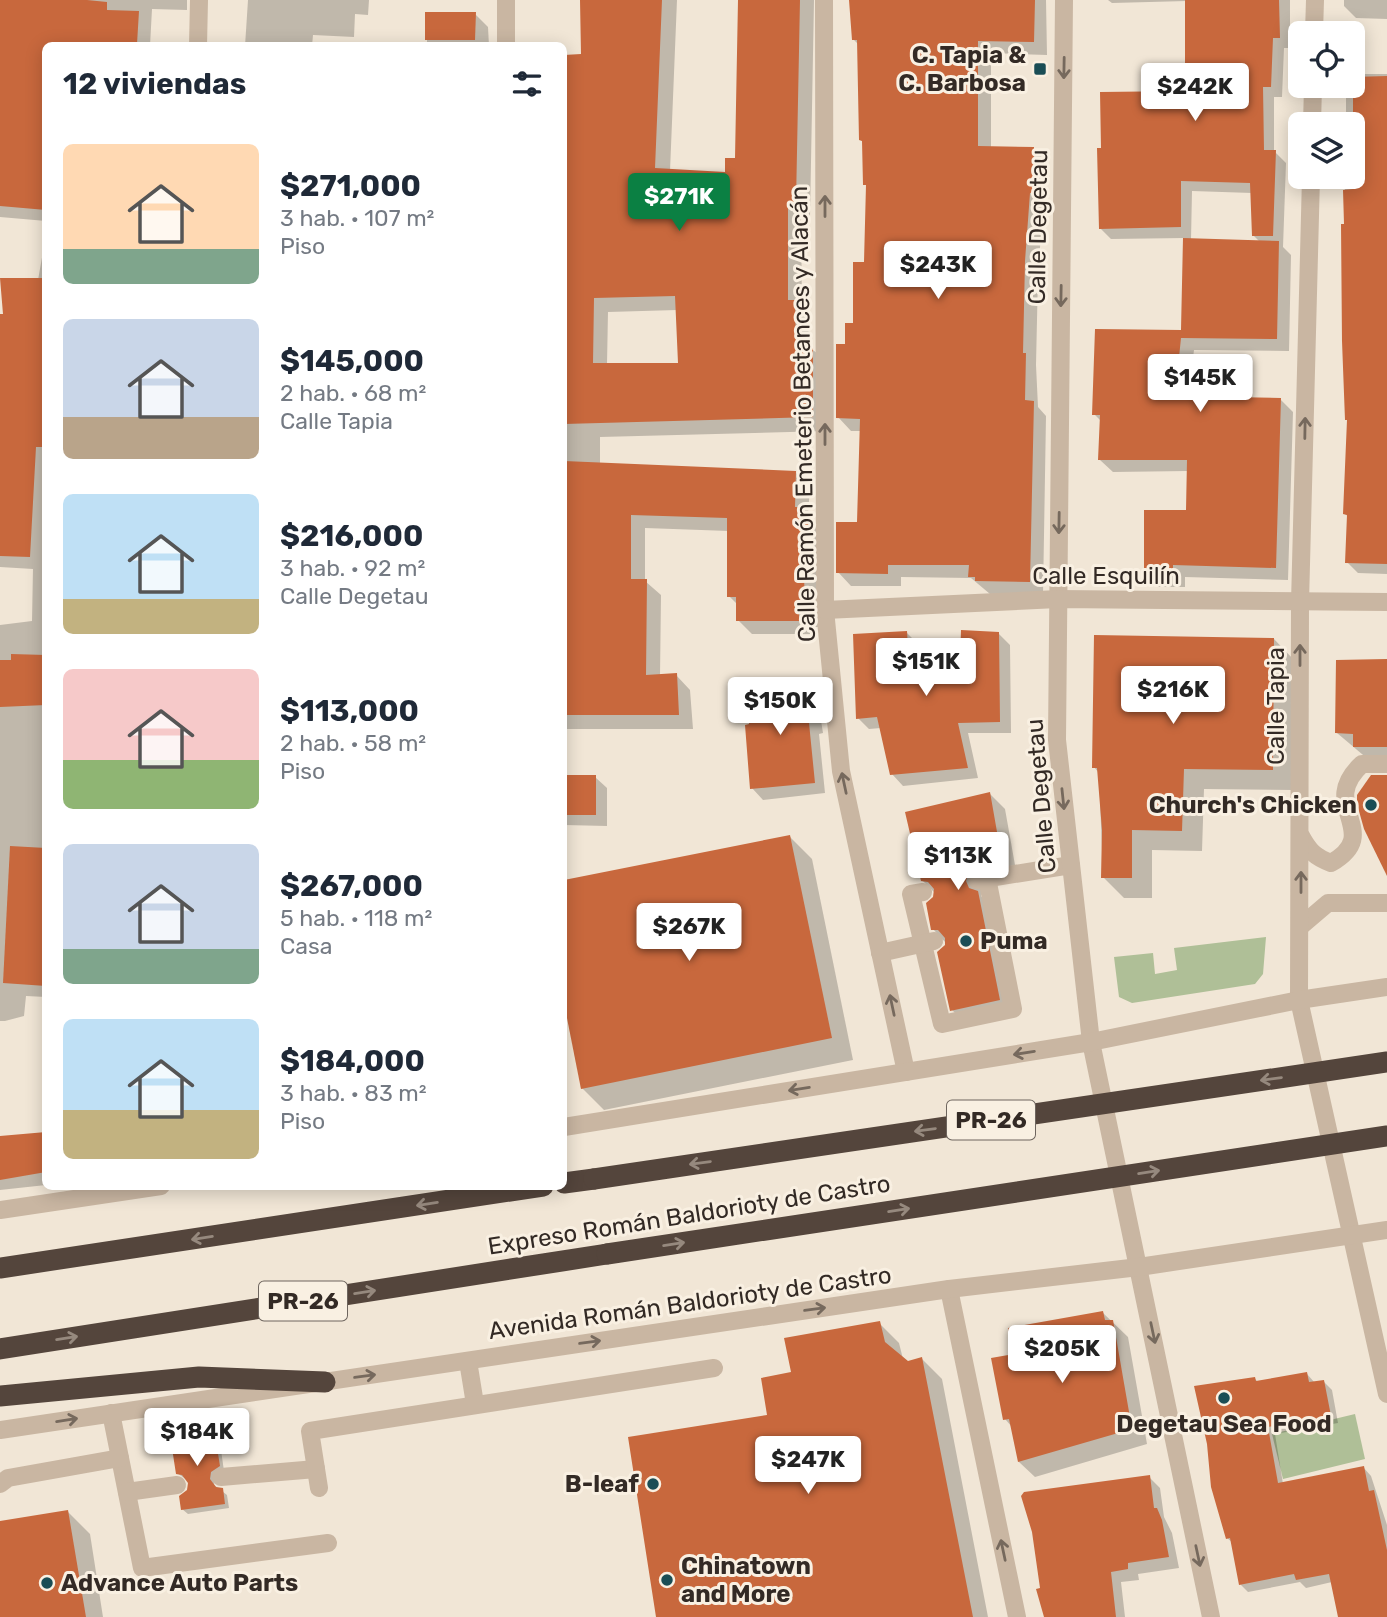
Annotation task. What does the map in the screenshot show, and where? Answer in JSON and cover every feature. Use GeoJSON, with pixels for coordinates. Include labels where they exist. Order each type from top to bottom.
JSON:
{"type":"FeatureCollection","features":[{"type":"Feature","properties":{"kind":"highway","name":"Expreso Román Baldorioty de Castro"},"geometry":{"type":"LineString","coordinates":[[567,1183],[1387,1062]]}},
{"type":"Feature","properties":{"kind":"highway","name":"Expreso Román Baldorioty de Castro"},"geometry":{"type":"LineString","coordinates":[[0,1349],[1387,1136]]}},
{"type":"Feature","properties":{"kind":"highway","name":"Expreso Román Baldorioty de Castro"},"geometry":{"type":"LineString","coordinates":[[0,1268],[517,1190]]}},
{"type":"Feature","properties":{"kind":"highway"},"geometry":{"type":"LineString","coordinates":[[0,1396],[199,1377],[325,1382]]}},
{"type":"Feature","properties":{"kind":"street"},"geometry":{"type":"LineString","coordinates":[[198,42],[199,0]]}},
{"type":"Feature","properties":{"kind":"street"},"geometry":{"type":"LineString","coordinates":[[506,0],[506,42]]}},
{"type":"Feature","properties":{"kind":"street","name":"Calle Ramón Emeterio Betances y Alacán"},"geometry":{"type":"LineString","coordinates":[[824,0],[825,610],[841,771],[906,1072]]}},
{"type":"Feature","properties":{"kind":"street","name":"Calle Degetau"},"geometry":{"type":"LineString","coordinates":[[1065,0],[1057,740],[1091,1042],[1211,1617]]}},
{"type":"Feature","properties":{"kind":"street"},"geometry":{"type":"LineString","coordinates":[[1314,21],[1315,0]]}},
{"type":"Feature","properties":{"kind":"street","name":"Calle Tapia"},"geometry":{"type":"LineString","coordinates":[[1311,189],[1300,603],[1299,1000],[1387,1394]]}},
{"type":"Feature","properties":{"kind":"street","name":"Calle Esquilín"},"geometry":{"type":"LineString","coordinates":[[825,610],[1058,599],[1387,602]]}},
{"type":"Feature","properties":{"kind":"street"},"geometry":{"type":"LineString","coordinates":[[1301,835],[1308,850],[1318,859],[1331,863],[1343,856],[1354,840],[1344,789],[1347,782],[1362,764],[1387,764]]}},
{"type":"Feature","properties":{"kind":"street"},"geometry":{"type":"LineString","coordinates":[[923,892],[911,894],[928,942],[938,987],[942,1024],[1013,1009],[1001,972],[982,879],[1071,865]]}},
{"type":"Feature","properties":{"kind":"street"},"geometry":{"type":"LineString","coordinates":[[1301,926],[1328,903],[1387,903]]}},
{"type":"Feature","properties":{"kind":"street"},"geometry":{"type":"LineString","coordinates":[[880,953],[928,942]]}},
{"type":"Feature","properties":{"kind":"street"},"geometry":{"type":"LineString","coordinates":[[567,1126],[1091,1042],[1299,1000],[1387,987]]}},
{"type":"Feature","properties":{"kind":"street"},"geometry":{"type":"LineString","coordinates":[[0,1210],[134,1190]]}},
{"type":"Feature","properties":{"kind":"street","name":"Avenida Román Baldorioty de Castro"},"geometry":{"type":"LineString","coordinates":[[0,1430],[949,1289],[1139,1266],[1387,1230]]}},
{"type":"Feature","properties":{"kind":"street"},"geometry":{"type":"LineString","coordinates":[[949,1289],[1017,1617]]}},
{"type":"Feature","properties":{"kind":"street"},"geometry":{"type":"LineString","coordinates":[[468,1361],[475,1404]]}},
{"type":"Feature","properties":{"kind":"street"},"geometry":{"type":"LineString","coordinates":[[319,1488],[310,1431],[713,1368]]}},
{"type":"Feature","properties":{"kind":"street"},"geometry":{"type":"LineString","coordinates":[[111,1413],[142,1568],[328,1543]]}},
{"type":"Feature","properties":{"kind":"street"},"geometry":{"type":"LineString","coordinates":[[0,1484],[8,1478],[120,1458]]}},
{"type":"Feature","properties":{"kind":"street"},"geometry":{"type":"LineString","coordinates":[[221,1477],[316,1469]]}},
{"type":"Feature","properties":{"kind":"street"},"geometry":{"type":"LineString","coordinates":[[127,1492],[177,1485]]}},
{"type":"Feature","properties":{"kind":"green space"},"geometry":{"type":"Polygon","coordinates":[[[1266,937],[1263,974],[1255,984],[1132,1003],[1119,997],[1114,957],[1153,953],[1155,974],[1177,970],[1174,948],[1266,937]]]}},
{"type":"Feature","properties":{"kind":"green space"},"geometry":{"type":"Polygon","coordinates":[[[1355,1414],[1365,1459],[1283,1479],[1272,1434],[1355,1414]]]}},
{"type":"Feature","properties":{"kind":"building"},"geometry":{"type":"Polygon","coordinates":[[[0,0],[87,0],[107,2],[107,10],[139,11],[137,42],[42,42],[42,210],[0,206],[0,0]]]}},
{"type":"Feature","properties":{"kind":"building"},"geometry":{"type":"Polygon","coordinates":[[[580,0],[662,0],[655,168],[725,172],[725,158],[735,158],[738,0],[800,0],[796,202],[788,202],[788,300],[795,300],[796,346],[813,345],[813,417],[567,424],[567,55],[581,54],[580,0]],[[675,296],[594,298],[593,363],[678,363],[675,296]]]}},
{"type":"Feature","properties":{"kind":"building"},"geometry":{"type":"Polygon","coordinates":[[[849,0],[1035,0],[1034,42],[978,41],[978,146],[1034,147],[1034,193],[1030,193],[1025,261],[1023,353],[1026,353],[1025,400],[1034,401],[1030,582],[975,581],[975,577],[968,577],[969,565],[888,565],[888,574],[836,573],[836,522],[857,522],[860,419],[836,418],[836,344],[845,344],[845,323],[853,323],[853,262],[864,262],[866,185],[863,185],[862,141],[859,140],[857,40],[852,40],[849,0]]]}},
{"type":"Feature","properties":{"kind":"building"},"geometry":{"type":"Polygon","coordinates":[[[1185,0],[1279,0],[1280,38],[1273,38],[1271,87],[1263,87],[1264,150],[1276,150],[1273,236],[1252,236],[1250,183],[1181,181],[1181,227],[1099,229],[1097,148],[1101,148],[1100,92],[1185,91],[1185,0]]]}},
{"type":"Feature","properties":{"kind":"building"},"geometry":{"type":"Polygon","coordinates":[[[425,12],[476,12],[475,40],[425,40],[425,12]]]}},
{"type":"Feature","properties":{"kind":"building"},"geometry":{"type":"Polygon","coordinates":[[[1387,76],[1387,564],[1345,563],[1347,515],[1343,514],[1347,420],[1342,341],[1341,224],[1344,224],[1343,190],[1365,189],[1365,112],[1353,112],[1353,98],[1365,98],[1365,77],[1387,76]]]}},
{"type":"Feature","properties":{"kind":"building"},"geometry":{"type":"Polygon","coordinates":[[[1183,238],[1279,241],[1277,339],[1181,338],[1175,396],[1281,398],[1276,568],[1173,565],[1173,575],[1144,575],[1144,510],[1186,510],[1187,460],[1098,460],[1100,415],[1092,415],[1095,329],[1181,330],[1183,238]]]}},
{"type":"Feature","properties":{"kind":"building"},"geometry":{"type":"Polygon","coordinates":[[[0,278],[42,278],[42,447],[36,447],[30,557],[0,556],[0,314],[3,314],[0,278]]]}},
{"type":"Feature","properties":{"kind":"building"},"geometry":{"type":"Polygon","coordinates":[[[567,461],[796,471],[795,507],[803,507],[803,522],[813,522],[814,573],[804,573],[805,613],[799,613],[799,621],[736,621],[736,597],[727,597],[727,518],[631,515],[631,579],[647,579],[646,675],[677,673],[679,715],[567,715],[567,461]]]}},
{"type":"Feature","properties":{"kind":"building"},"geometry":{"type":"Polygon","coordinates":[[[961,630],[999,632],[1000,722],[958,723],[968,768],[890,775],[877,717],[856,719],[853,634],[907,631],[909,667],[960,662],[961,630]]]}},
{"type":"Feature","properties":{"kind":"building"},"geometry":{"type":"Polygon","coordinates":[[[1094,635],[1274,638],[1273,770],[1184,769],[1182,831],[1132,830],[1132,878],[1101,878],[1102,830],[1097,768],[1092,768],[1094,635]]]}},
{"type":"Feature","properties":{"kind":"building"},"geometry":{"type":"Polygon","coordinates":[[[11,654],[42,655],[42,705],[0,707],[0,660],[11,660],[11,654]]]}},
{"type":"Feature","properties":{"kind":"building"},"geometry":{"type":"Polygon","coordinates":[[[1387,659],[1387,747],[1353,747],[1353,734],[1335,733],[1336,660],[1387,659]]]}},
{"type":"Feature","properties":{"kind":"building"},"geometry":{"type":"Polygon","coordinates":[[[807,683],[813,723],[809,723],[815,783],[750,789],[745,725],[749,724],[746,693],[807,683]]]}},
{"type":"Feature","properties":{"kind":"building"},"geometry":{"type":"Polygon","coordinates":[[[567,775],[596,775],[596,815],[567,815],[567,775]]]}},
{"type":"Feature","properties":{"kind":"building","name":"Church's Chicken"},"geometry":{"type":"Polygon","coordinates":[[[1371,775],[1387,775],[1387,876],[1364,829],[1357,804],[1357,795],[1371,775]]]}},
{"type":"Feature","properties":{"kind":"building"},"geometry":{"type":"Polygon","coordinates":[[[990,792],[1000,849],[972,856],[975,869],[969,872],[966,881],[969,888],[978,891],[1000,1000],[950,1011],[937,952],[945,945],[945,938],[938,930],[931,930],[926,903],[933,897],[934,889],[928,882],[921,881],[905,812],[990,792]]]}},
{"type":"Feature","properties":{"kind":"building"},"geometry":{"type":"Polygon","coordinates":[[[790,835],[832,1038],[581,1089],[567,1018],[567,879],[790,835]]]}},
{"type":"Feature","properties":{"kind":"building"},"geometry":{"type":"Polygon","coordinates":[[[10,846],[42,848],[42,986],[3,983],[10,846]]]}},
{"type":"Feature","properties":{"kind":"building"},"geometry":{"type":"Polygon","coordinates":[[[42,1132],[42,1173],[0,1180],[0,1136],[42,1132]]]}},
{"type":"Feature","properties":{"kind":"building"},"geometry":{"type":"Polygon","coordinates":[[[1103,1311],[1105,1320],[1113,1320],[1132,1429],[1018,1462],[1009,1419],[1003,1420],[991,1358],[1014,1354],[1008,1328],[1103,1311]]]}},
{"type":"Feature","properties":{"kind":"building"},"geometry":{"type":"Polygon","coordinates":[[[880,1321],[885,1342],[908,1361],[922,1357],[973,1617],[656,1617],[628,1437],[767,1415],[761,1378],[791,1372],[784,1338],[880,1321]]]}},
{"type":"Feature","properties":{"kind":"building"},"geometry":{"type":"Polygon","coordinates":[[[1307,1372],[1309,1382],[1324,1380],[1331,1416],[1268,1427],[1278,1483],[1364,1466],[1369,1491],[1374,1490],[1387,1550],[1387,1617],[1338,1617],[1329,1574],[1296,1580],[1294,1574],[1239,1585],[1230,1538],[1226,1539],[1211,1487],[1207,1444],[1194,1386],[1255,1377],[1256,1381],[1307,1372]]]}},
{"type":"Feature","properties":{"kind":"building"},"geometry":{"type":"Polygon","coordinates":[[[214,1429],[220,1466],[211,1472],[210,1479],[216,1487],[223,1488],[225,1504],[181,1510],[179,1496],[187,1490],[188,1483],[182,1475],[176,1474],[170,1435],[214,1429]]]}},
{"type":"Feature","properties":{"kind":"building"},"geometry":{"type":"Polygon","coordinates":[[[1150,1475],[1154,1508],[1157,1508],[1162,1520],[1169,1557],[1128,1563],[1128,1569],[1111,1572],[1116,1617],[1044,1617],[1036,1589],[1040,1588],[1032,1532],[1021,1496],[1024,1492],[1150,1475]]]}},
{"type":"Feature","properties":{"kind":"building"},"geometry":{"type":"Polygon","coordinates":[[[68,1510],[86,1617],[0,1617],[0,1521],[68,1510]]]}},
{"type":"Feature","properties":{"kind":"place","name":"C. Tapia & C. Barbosa"},"geometry":{"type":"Point","coordinates":[1040,69]}},
{"type":"Feature","properties":{"kind":"place","name":"Church's Chicken"},"geometry":{"type":"Point","coordinates":[1371,805]}},
{"type":"Feature","properties":{"kind":"place","name":"Puma"},"geometry":{"type":"Point","coordinates":[966,941]}},
{"type":"Feature","properties":{"kind":"place","name":"Degetau Sea Food"},"geometry":{"type":"Point","coordinates":[1224,1398]}},
{"type":"Feature","properties":{"kind":"place","name":"B-leaf"},"geometry":{"type":"Point","coordinates":[653,1484]}},
{"type":"Feature","properties":{"kind":"place","name":"Chinatown and More"},"geometry":{"type":"Point","coordinates":[667,1580]}},
{"type":"Feature","properties":{"kind":"place","name":"Advance Auto Parts"},"geometry":{"type":"Point","coordinates":[47,1583]}}]}
